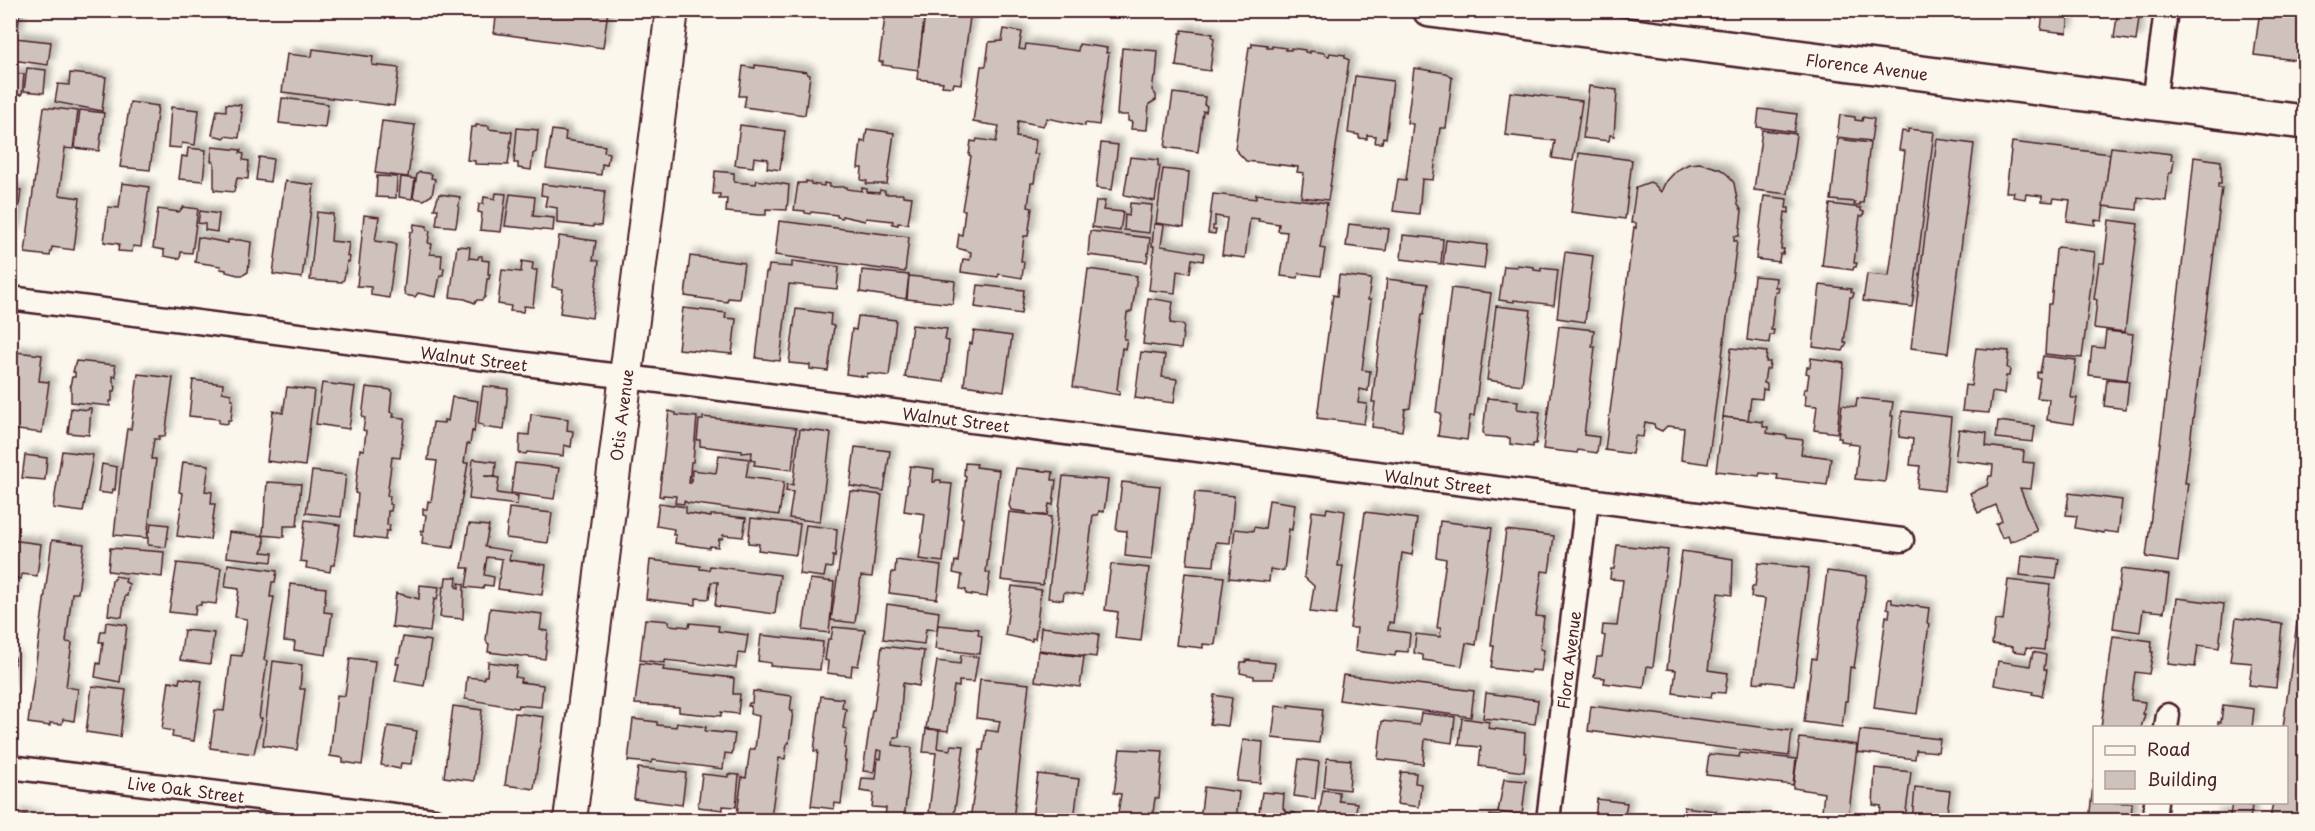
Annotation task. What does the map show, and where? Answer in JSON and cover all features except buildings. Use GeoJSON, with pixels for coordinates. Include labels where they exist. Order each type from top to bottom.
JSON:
{"type":"FeatureCollection","features":[{"type":"Feature","properties":{"kind":"main road","name":"Florence Avenue"},"geometry":{"type":"LineString","coordinates":[[1430,10],[2304,122]]}},
{"type":"Feature","properties":{"kind":"street","name":"Otis Avenue"},"geometry":{"type":"LineString","coordinates":[[570,820],[672,10]]}},
{"type":"Feature","properties":{"kind":"street"},"geometry":{"type":"LineString","coordinates":[[2154,103],[2166,10]]}},
{"type":"Feature","properties":{"kind":"street","name":"Walnut Street"},"geometry":{"type":"LineString","coordinates":[[10,298],[1902,540]]}},
{"type":"Feature","properties":{"kind":"street","name":"Flora Avenue"},"geometry":{"type":"LineString","coordinates":[[1548,820],[1587,500]]}},
{"type":"Feature","properties":{"kind":"street","name":"Live Oak Street"},"geometry":{"type":"LineString","coordinates":[[10,766],[434,820]]}},
{"type":"Feature","properties":{"kind":"street"},"geometry":{"type":"LineString","coordinates":[[2154,820],[2156,804]]}}]}
